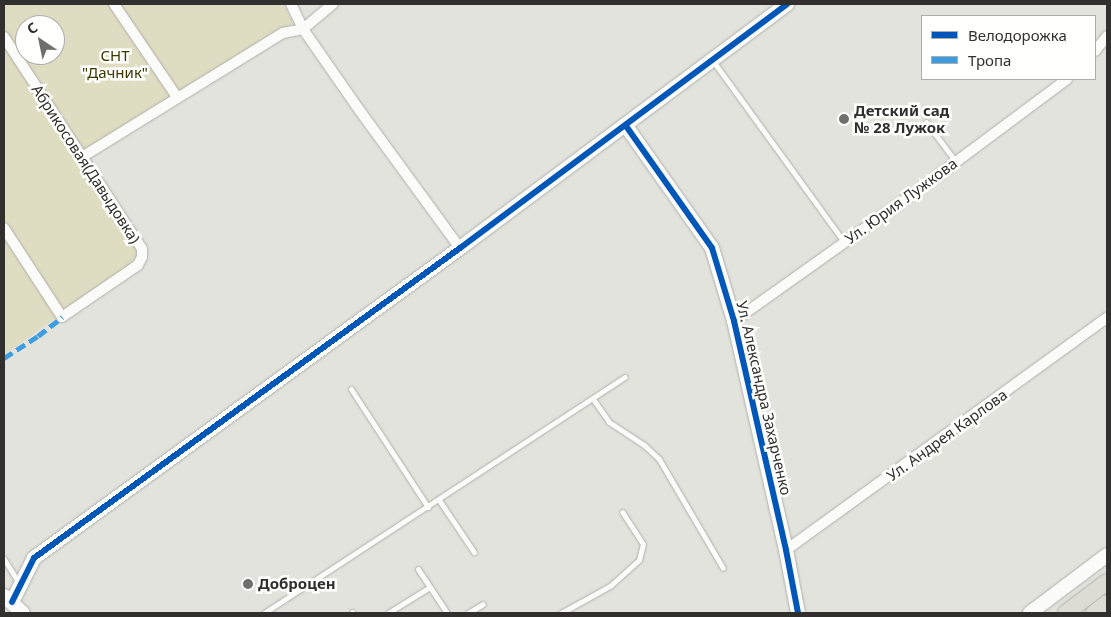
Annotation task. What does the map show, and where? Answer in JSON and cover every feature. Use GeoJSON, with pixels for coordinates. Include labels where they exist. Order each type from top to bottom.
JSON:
{"type":"FeatureCollection","features":[{"type":"Feature","properties":{"kind":"main road"},"geometry":{"type":"LineString","coordinates":[[1066,613],[1107,582]]}},
{"type":"Feature","properties":{"kind":"main road"},"geometry":{"type":"LineString","coordinates":[[1094,613],[1107,603]]}},
{"type":"Feature","properties":{"kind":"street"},"geometry":{"type":"LineString","coordinates":[[114,4],[177,97]]}},
{"type":"Feature","properties":{"kind":"street"},"geometry":{"type":"LineString","coordinates":[[290,4],[303,29],[460,248]]}},
{"type":"Feature","properties":{"kind":"street"},"geometry":{"type":"LineString","coordinates":[[82,157],[177,97],[283,34],[303,29],[334,4]]}},
{"type":"Feature","properties":{"kind":"street"},"geometry":{"type":"LineString","coordinates":[[23,613],[8,599],[20,585],[34,558],[460,248],[788,4]]}},
{"type":"Feature","properties":{"kind":"street"},"geometry":{"type":"LineString","coordinates":[[1096,50],[1107,36]]}},
{"type":"Feature","properties":{"kind":"street","name":"Абрикосовая(Давыдовка)"},"geometry":{"type":"LineString","coordinates":[[4,37],[142,249],[142,257],[138,265],[62,317],[4,228]]}},
{"type":"Feature","properties":{"kind":"street","name":"Ул. Юрия Лужкова"},"geometry":{"type":"LineString","coordinates":[[734,321],[956,162],[1066,80]]}},
{"type":"Feature","properties":{"kind":"street","name":"Ул. Александра Захарченко"},"geometry":{"type":"LineString","coordinates":[[626,126],[712,248],[734,321],[786,550],[798,613]]}},
{"type":"Feature","properties":{"kind":"street","name":"Ул. Андрея Карлова"},"geometry":{"type":"LineString","coordinates":[[786,550],[1107,318]]}},
{"type":"Feature","properties":{"kind":"street"},"geometry":{"type":"LineString","coordinates":[[1030,613],[1107,555]]}},
{"type":"Feature","properties":{"kind":"lane"},"geometry":{"type":"LineString","coordinates":[[712,60],[844,242]]}},
{"type":"Feature","properties":{"kind":"lane"},"geometry":{"type":"LineString","coordinates":[[926,122],[956,162]]}},
{"type":"Feature","properties":{"kind":"lane"},"geometry":{"type":"LineString","coordinates":[[264,613],[625,378]]}},
{"type":"Feature","properties":{"kind":"lane"},"geometry":{"type":"LineString","coordinates":[[351,389],[428,507]]}},
{"type":"Feature","properties":{"kind":"lane"},"geometry":{"type":"LineString","coordinates":[[593,399],[609,422],[644,445],[659,459],[723,568]]}},
{"type":"Feature","properties":{"kind":"lane"},"geometry":{"type":"LineString","coordinates":[[439,500],[474,552]]}},
{"type":"Feature","properties":{"kind":"lane"},"geometry":{"type":"LineString","coordinates":[[561,613],[610,586],[639,560],[643,544],[622,512]]}},
{"type":"Feature","properties":{"kind":"lane"},"geometry":{"type":"LineString","coordinates":[[4,559],[20,585]]}},
{"type":"Feature","properties":{"kind":"lane"},"geometry":{"type":"LineString","coordinates":[[418,569],[447,613]]}},
{"type":"Feature","properties":{"kind":"lane"},"geometry":{"type":"LineString","coordinates":[[388,613],[430,587]]}},
{"type":"Feature","properties":{"kind":"lane"},"geometry":{"type":"LineString","coordinates":[[468,613],[483,604]]}},
{"type":"Feature","properties":{"kind":"green space","name":"СНТ \"Дачник\""},"geometry":{"type":"Polygon","coordinates":[[[4,4],[283,4],[293,23],[78,158],[138,251],[126,268],[4,355],[4,4]]]}},
{"type":"Feature","properties":{"kind":"marked path"},"geometry":{"type":"LineString","coordinates":[[4,358],[38,336],[62,317]]}},
{"type":"Feature","properties":{"kind":"cycle path"},"geometry":{"type":"LineString","coordinates":[[12,602],[34,558],[460,248],[787,4]]}},
{"type":"Feature","properties":{"kind":"cycle path"},"geometry":{"type":"LineString","coordinates":[[626,126],[712,248],[734,321],[786,550],[798,613]]}},
{"type":"Feature","properties":{"kind":"place","name":"Детский сад № 28 Лужок"},"geometry":{"type":"Point","coordinates":[844,119]}},
{"type":"Feature","properties":{"kind":"place","name":"Доброцен"},"geometry":{"type":"Point","coordinates":[248,584]}}]}
